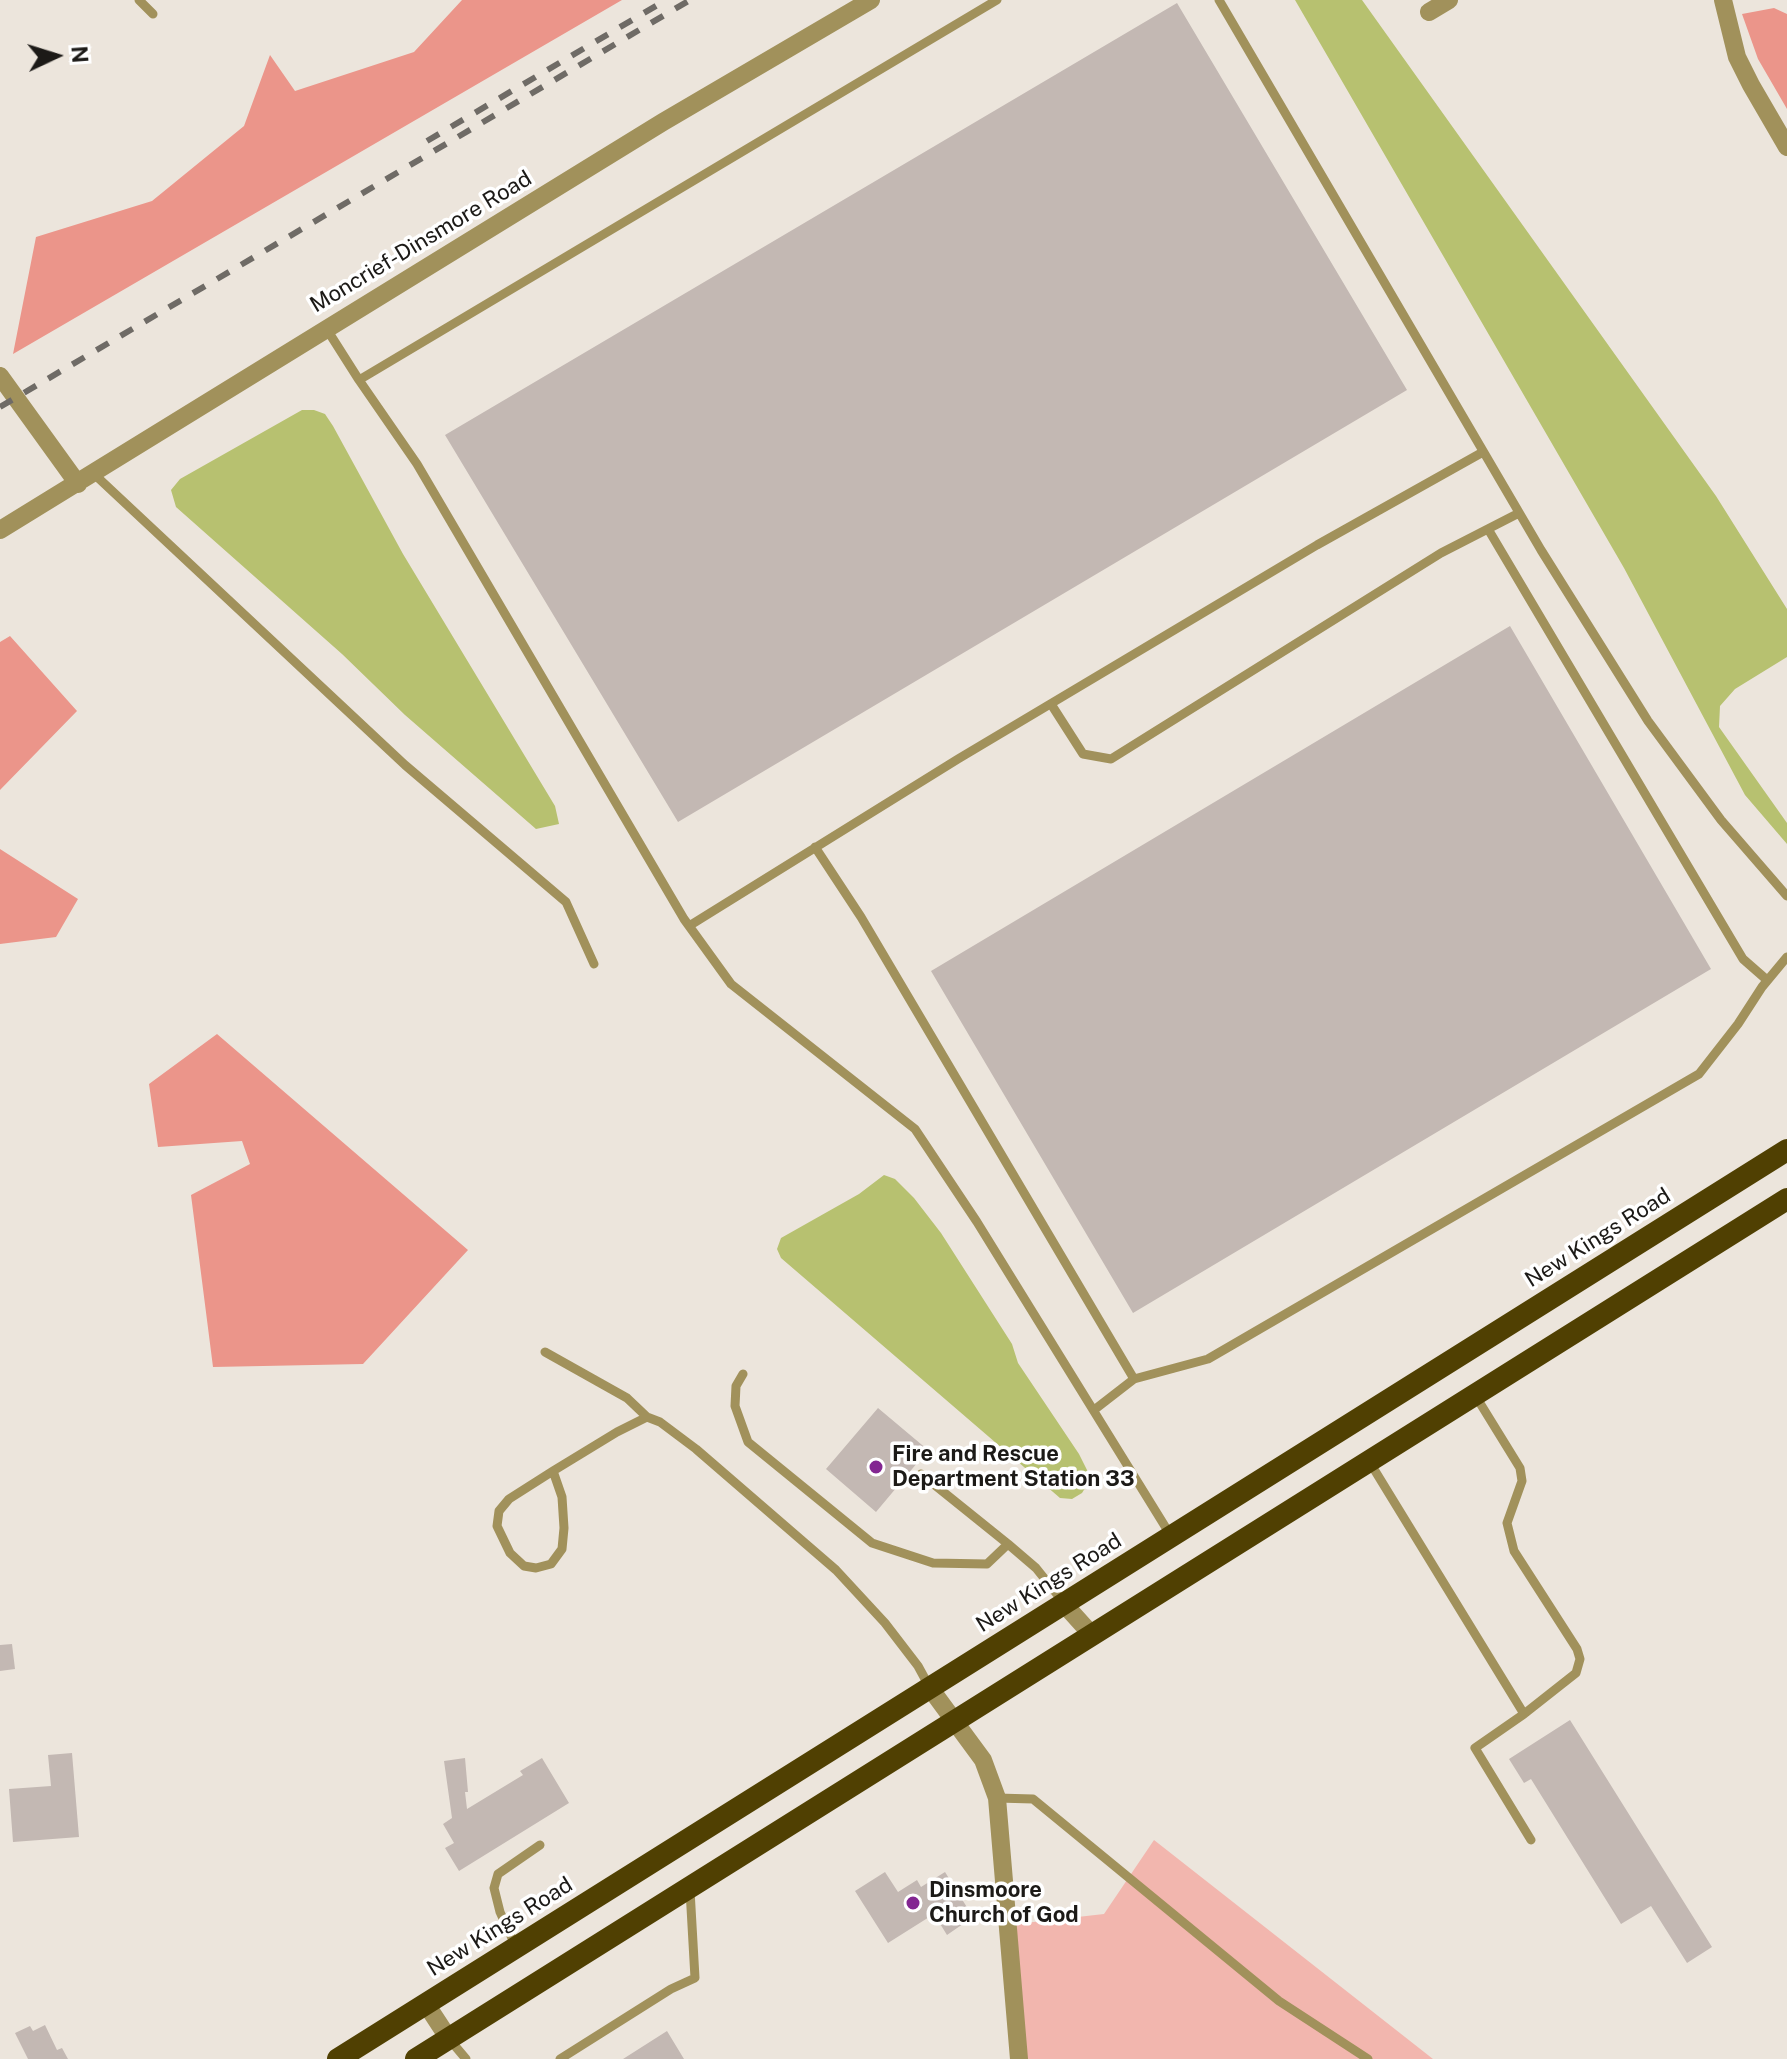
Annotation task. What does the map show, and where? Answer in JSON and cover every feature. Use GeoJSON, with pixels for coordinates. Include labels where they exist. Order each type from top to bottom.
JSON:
{"type":"FeatureCollection","features":[{"type":"Feature","properties":{"kind":"highway","name":"New Kings Road"},"geometry":{"type":"LineString","coordinates":[[338,2059],[1787,1150]]}},
{"type":"Feature","properties":{"kind":"highway"},"geometry":{"type":"LineString","coordinates":[[416,2059],[1787,1199]]}},
{"type":"Feature","properties":{"kind":"street","name":"Moncrief-Dinsmore Road"},"geometry":{"type":"LineString","coordinates":[[0,530],[663,122],[871,0]]}},
{"type":"Feature","properties":{"kind":"street"},"geometry":{"type":"LineString","coordinates":[[1429,12],[1449,0]]}},
{"type":"Feature","properties":{"kind":"street"},"geometry":{"type":"LineString","coordinates":[[1723,0],[1737,57],[1787,147]]}},
{"type":"Feature","properties":{"kind":"street"},"geometry":{"type":"LineString","coordinates":[[0,376],[86,479]]}},
{"type":"Feature","properties":{"kind":"street"},"geometry":{"type":"LineString","coordinates":[[1064,1604],[1092,1635]]}},
{"type":"Feature","properties":{"kind":"street"},"geometry":{"type":"LineString","coordinates":[[930,1688],[983,1760],[997,1798],[1019,2059]]}},
{"type":"Feature","properties":{"kind":"street"},"geometry":{"type":"LineString","coordinates":[[426,2004],[449,2039]]}},
{"type":"Feature","properties":{"kind":"lane"},"geometry":{"type":"LineString","coordinates":[[139,0],[153,14]]}},
{"type":"Feature","properties":{"kind":"lane"},"geometry":{"type":"LineString","coordinates":[[359,380],[997,0]]}},
{"type":"Feature","properties":{"kind":"lane"},"geometry":{"type":"LineString","coordinates":[[1219,0],[1519,513],[1648,721],[1721,820],[1787,896]]}},
{"type":"Feature","properties":{"kind":"lane"},"geometry":{"type":"LineString","coordinates":[[326,328],[417,464],[689,926],[731,984],[915,1129],[977,1222],[1172,1536]]}},
{"type":"Feature","properties":{"kind":"lane"},"geometry":{"type":"LineString","coordinates":[[689,926],[1317,545],[1483,452]]}},
{"type":"Feature","properties":{"kind":"lane"},"geometry":{"type":"LineString","coordinates":[[86,479],[405,765],[566,902],[594,964]]}},
{"type":"Feature","properties":{"kind":"lane"},"geometry":{"type":"LineString","coordinates":[[1051,704],[1083,754],[1111,759],[1441,553],[1519,513]]}},
{"type":"Feature","properties":{"kind":"lane"},"geometry":{"type":"LineString","coordinates":[[1488,529],[1743,959],[1767,980]]}},
{"type":"Feature","properties":{"kind":"lane"},"geometry":{"type":"LineString","coordinates":[[815,847],[861,917],[1134,1379]]}},
{"type":"Feature","properties":{"kind":"lane"},"geometry":{"type":"LineString","coordinates":[[1094,1410],[1134,1379],[1208,1359],[1699,1074],[1787,957]]}},
{"type":"Feature","properties":{"kind":"lane"},"geometry":{"type":"LineString","coordinates":[[545,1352],[627,1398],[647,1417],[660,1422],[696,1449],[836,1570],[885,1623],[918,1666],[930,1688]]}},
{"type":"Feature","properties":{"kind":"lane"},"geometry":{"type":"LineString","coordinates":[[743,1374],[736,1386],[735,1406],[748,1442],[872,1543],[933,1563],[987,1564],[1008,1544]]}},
{"type":"Feature","properties":{"kind":"lane"},"geometry":{"type":"LineString","coordinates":[[1475,1395],[1520,1468],[1522,1481],[1507,1523],[1514,1551],[1577,1649],[1580,1659],[1576,1673],[1475,1748],[1531,1840]]}},
{"type":"Feature","properties":{"kind":"lane"},"geometry":{"type":"LineString","coordinates":[[553,1471],[562,1497],[562,1549],[551,1564],[536,1568],[524,1566],[510,1553],[497,1526],[499,1511],[509,1499],[553,1471],[647,1417]]}},
{"type":"Feature","properties":{"kind":"lane"},"geometry":{"type":"LineString","coordinates":[[1369,1461],[1524,1714]]}},
{"type":"Feature","properties":{"kind":"lane"},"geometry":{"type":"LineString","coordinates":[[921,1474],[1036,1568],[1064,1604]]}},
{"type":"Feature","properties":{"kind":"lane"},"geometry":{"type":"LineString","coordinates":[[997,1798],[1033,1799],[1279,2001],[1368,2059]]}},
{"type":"Feature","properties":{"kind":"lane"},"geometry":{"type":"LineString","coordinates":[[516,1947],[500,1912],[494,1888],[498,1874],[540,1845]]}},
{"type":"Feature","properties":{"kind":"lane"},"geometry":{"type":"LineString","coordinates":[[560,2059],[671,1989],[695,1978],[690,1886]]}},
{"type":"Feature","properties":{"kind":"lane"},"geometry":{"type":"LineString","coordinates":[[449,2039],[466,2059]]}},
{"type":"Feature","properties":{"kind":"shaded area"},"geometry":{"type":"Polygon","coordinates":[[[462,0],[622,0],[13,354],[36,237],[152,201],[244,126],[270,55],[295,91],[414,52],[462,0]]]}},
{"type":"Feature","properties":{"kind":"shaded area"},"geometry":{"type":"Polygon","coordinates":[[[1295,0],[1362,0],[1716,496],[1787,609],[1787,657],[1735,689],[1720,706],[1719,727],[1787,823],[1787,844],[1745,795],[1624,568],[1295,0]]]}},
{"type":"Feature","properties":{"kind":"shaded area"},"geometry":{"type":"Polygon","coordinates":[[[1774,8],[1787,14],[1787,109],[1758,59],[1742,14],[1774,8]]]}},
{"type":"Feature","properties":{"kind":"shaded area"},"geometry":{"type":"Polygon","coordinates":[[[302,410],[325,414],[333,426],[403,554],[555,806],[559,824],[536,829],[176,507],[171,490],[180,479],[302,410]]]}},
{"type":"Feature","properties":{"kind":"shaded area"},"geometry":{"type":"Polygon","coordinates":[[[10,636],[77,711],[0,790],[0,642],[10,636]]]}},
{"type":"Feature","properties":{"kind":"shaded area"},"geometry":{"type":"Polygon","coordinates":[[[0,849],[78,899],[56,937],[0,944],[0,849]]]}},
{"type":"Feature","properties":{"kind":"shaded area"},"geometry":{"type":"Polygon","coordinates":[[[217,1034],[468,1250],[363,1364],[213,1367],[191,1195],[250,1164],[242,1141],[158,1147],[149,1084],[217,1034]]]}},
{"type":"Feature","properties":{"kind":"shaded area"},"geometry":{"type":"Polygon","coordinates":[[[884,1175],[895,1179],[914,1198],[941,1233],[1012,1344],[1018,1363],[1088,1472],[1087,1485],[1082,1493],[1072,1499],[1060,1498],[781,1258],[777,1249],[781,1238],[859,1194],[884,1175]]]}},
{"type":"Feature","properties":{"kind":"shaded area"},"geometry":{"type":"Polygon","coordinates":[[[1154,1840],[1433,2059],[1027,2059],[1016,1924],[1104,1914],[1154,1840]]]}},
{"type":"Feature","properties":{"kind":"building"},"geometry":{"type":"Polygon","coordinates":[[[1177,3],[1407,390],[678,822],[445,435],[1177,3]]]}},
{"type":"Feature","properties":{"kind":"building"},"geometry":{"type":"Polygon","coordinates":[[[1510,626],[1711,969],[1133,1313],[931,971],[1510,626]]]}},
{"type":"Feature","properties":{"kind":"building"},"geometry":{"type":"Polygon","coordinates":[[[878,1408],[928,1450],[876,1512],[826,1469],[878,1408]]]}},
{"type":"Feature","properties":{"kind":"building"},"geometry":{"type":"Polygon","coordinates":[[[12,1644],[15,1669],[0,1671],[0,1645],[12,1644]]]}},
{"type":"Feature","properties":{"kind":"building"},"geometry":{"type":"Polygon","coordinates":[[[1570,1720],[1712,1947],[1687,1963],[1651,1906],[1621,1924],[1531,1779],[1524,1783],[1509,1759],[1570,1720]]]}},
{"type":"Feature","properties":{"kind":"building"},"geometry":{"type":"Polygon","coordinates":[[[72,1753],[79,1837],[13,1842],[9,1789],[51,1786],[48,1755],[72,1753]]]}},
{"type":"Feature","properties":{"kind":"building"},"geometry":{"type":"Polygon","coordinates":[[[465,1758],[467,1809],[523,1775],[520,1771],[542,1758],[569,1803],[459,1871],[445,1848],[454,1843],[443,1824],[452,1818],[444,1761],[465,1758]]]}},
{"type":"Feature","properties":{"kind":"building","name":"Dinsmoore Church of God"},"geometry":{"type":"Polygon","coordinates":[[[885,1872],[898,1892],[917,1880],[921,1887],[945,1872],[973,1917],[947,1935],[934,1914],[888,1943],[855,1891],[885,1872]]]}},
{"type":"Feature","properties":{"kind":"building"},"geometry":{"type":"Polygon","coordinates":[[[45,2025],[57,2050],[62,2048],[68,2059],[28,2059],[15,2033],[30,2026],[33,2031],[45,2025]]]}},
{"type":"Feature","properties":{"kind":"building"},"geometry":{"type":"Polygon","coordinates":[[[667,2031],[684,2059],[623,2059],[667,2031]]]}},
{"type":"Feature","properties":{"kind":"railway"},"geometry":{"type":"LineString","coordinates":[[427,141],[666,0]]}},
{"type":"Feature","properties":{"kind":"railway"},"geometry":{"type":"LineString","coordinates":[[0,407],[690,0]]}},
{"type":"Feature","properties":{"kind":"place","name":"Fire and Rescue Department Station 33"},"geometry":{"type":"Point","coordinates":[876,1467]}},
{"type":"Feature","properties":{"kind":"place","name":"Dinsmoore Church of God"},"geometry":{"type":"Point","coordinates":[913,1903]}}]}
